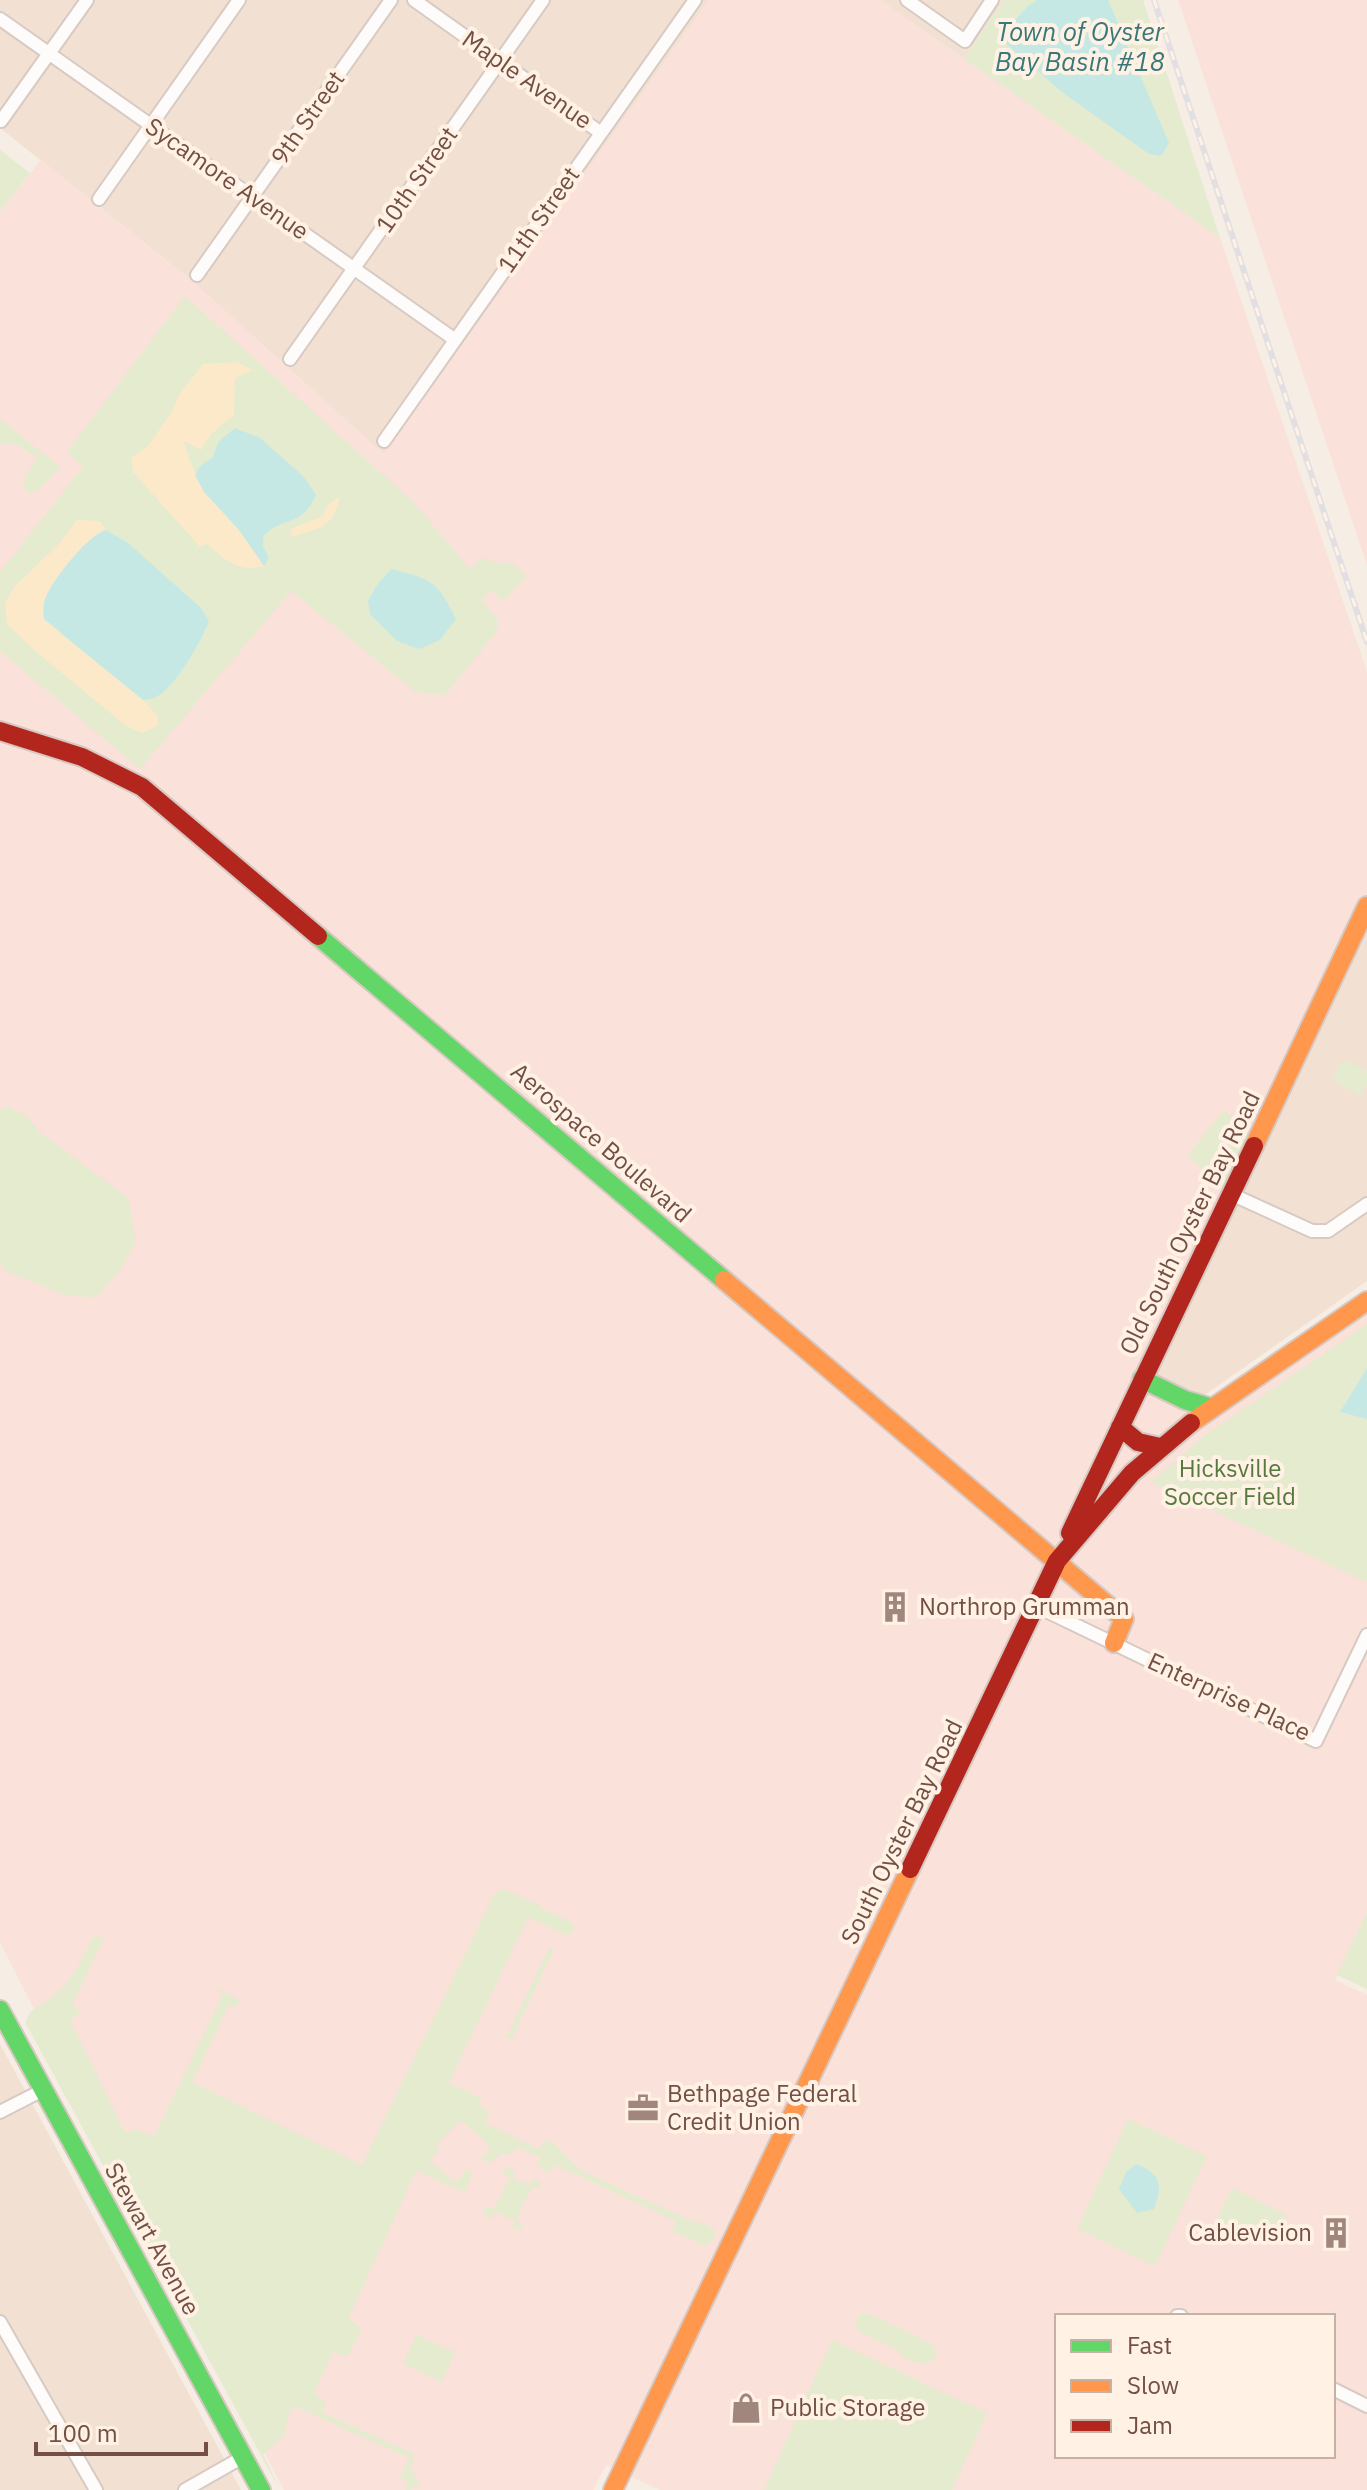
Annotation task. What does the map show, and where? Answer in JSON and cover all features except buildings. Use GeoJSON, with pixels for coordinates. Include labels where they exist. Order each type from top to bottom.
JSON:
{"type":"FeatureCollection","features":[{"type":"Feature","properties":{"kind":"street"},"geometry":{"type":"LineString","coordinates":[[1,121],[87,0]]}},
{"type":"Feature","properties":{"kind":"street"},"geometry":{"type":"LineString","coordinates":[[99,199],[239,0]]}},
{"type":"Feature","properties":{"kind":"street","name":"9th Street"},"geometry":{"type":"LineString","coordinates":[[197,275],[391,0]]}},
{"type":"Feature","properties":{"kind":"street","name":"Maple Avenue"},"geometry":{"type":"LineString","coordinates":[[414,0],[601,133]]}},
{"type":"Feature","properties":{"kind":"street","name":"10th Street"},"geometry":{"type":"LineString","coordinates":[[290,359],[543,0]]}},
{"type":"Feature","properties":{"kind":"street","name":"11th Street"},"geometry":{"type":"LineString","coordinates":[[384,441],[695,0]]}},
{"type":"Feature","properties":{"kind":"street"},"geometry":{"type":"LineString","coordinates":[[907,0],[965,41],[992,0]]}},
{"type":"Feature","properties":{"kind":"street","name":"Sycamore Avenue"},"geometry":{"type":"LineString","coordinates":[[0,19],[454,339]]}},
{"type":"Feature","properties":{"kind":"street","name":"Aerospace Boulevard"},"geometry":{"type":"LineString","coordinates":[[0,731],[82,757],[142,787],[1124,1619],[1114,1643]]}},
{"type":"Feature","properties":{"kind":"street","name":"Old South Oyster Bay Road"},"geometry":{"type":"LineString","coordinates":[[1057,1561],[1231,1194],[1362,930],[1367,906]]}},
{"type":"Feature","properties":{"kind":"street"},"geometry":{"type":"LineString","coordinates":[[1231,1194],[1312,1231],[1328,1231],[1367,1204]]}},
{"type":"Feature","properties":{"kind":"street","name":"South Oyster Bay Road"},"geometry":{"type":"LineString","coordinates":[[613,2490],[1057,1561],[1112,1493],[1160,1447],[1367,1301]]}},
{"type":"Feature","properties":{"kind":"street"},"geometry":{"type":"LineString","coordinates":[[1142,1379],[1185,1400],[1212,1408]]}},
{"type":"Feature","properties":{"kind":"street"},"geometry":{"type":"LineString","coordinates":[[1120,1427],[1138,1442],[1160,1447]]}},
{"type":"Feature","properties":{"kind":"street","name":"Enterprise Place"},"geometry":{"type":"LineString","coordinates":[[1036,1606],[1316,1741],[1367,1635]]}},
{"type":"Feature","properties":{"kind":"street","name":"Stewart Avenue"},"geometry":{"type":"LineString","coordinates":[[0,2010],[261,2490]]}},
{"type":"Feature","properties":{"kind":"street"},"geometry":{"type":"LineString","coordinates":[[0,2112],[43,2090]]}},
{"type":"Feature","properties":{"kind":"street"},"geometry":{"type":"LineString","coordinates":[[0,2322],[96,2490]]}},
{"type":"Feature","properties":{"kind":"street"},"geometry":{"type":"LineString","coordinates":[[1335,2390],[1367,2406]]}},
{"type":"Feature","properties":{"kind":"street"},"geometry":{"type":"LineString","coordinates":[[185,2490],[243,2457]]}},
{"type":"Feature","properties":{"kind":"shaded area"},"geometry":{"type":"Polygon","coordinates":[[[0,0],[709,0],[384,455],[190,279],[0,128],[0,0]]]}},
{"type":"Feature","properties":{"kind":"shaded area"},"geometry":{"type":"Polygon","coordinates":[[[709,0],[880,0],[1220,238],[1367,672],[1367,915],[1149,1374],[1225,1411],[1367,1314],[1367,1911],[1335,1980],[1367,1995],[1367,2490],[952,2490],[832,2341],[764,2490],[660,2490],[606,2465],[593,2490],[284,2490],[0,1943],[0,211],[41,160],[190,279],[384,454],[709,0]]]}},
{"type":"Feature","properties":{"kind":"shaded area"},"geometry":{"type":"Polygon","coordinates":[[[880,0],[1004,0],[964,59],[880,0]]]}},
{"type":"Feature","properties":{"kind":"shaded area"},"geometry":{"type":"Polygon","coordinates":[[[1178,0],[1367,0],[1367,565],[1178,0]]]}},
{"type":"Feature","properties":{"kind":"shaded area"},"geometry":{"type":"Polygon","coordinates":[[[1367,915],[1367,1281],[1199,1399],[1149,1374],[1367,915]]]}},
{"type":"Feature","properties":{"kind":"shaded area"},"geometry":{"type":"Polygon","coordinates":[[[0,2044],[241,2490],[0,2490],[0,2044]]]}},
{"type":"Feature","properties":{"kind":"green space"},"geometry":{"type":"Polygon","coordinates":[[[1004,0],[1143,0],[1220,238],[964,59],[1004,0]]]}},
{"type":"Feature","properties":{"kind":"green space"},"geometry":{"type":"Polygon","coordinates":[[[0,150],[30,173],[0,211],[0,150]]]}},
{"type":"Feature","properties":{"kind":"green space"},"geometry":{"type":"Polygon","coordinates":[[[185,296],[413,502],[470,569],[481,558],[512,563],[527,576],[503,601],[491,590],[482,600],[497,619],[497,631],[445,695],[416,692],[291,591],[140,769],[0,651],[0,572],[83,467],[67,452],[185,296]]]}},
{"type":"Feature","properties":{"kind":"green space"},"geometry":{"type":"Polygon","coordinates":[[[0,419],[60,467],[37,492],[27,493],[23,481],[37,458],[20,446],[0,444],[0,419]]]}},
{"type":"Feature","properties":{"kind":"green space"},"geometry":{"type":"Polygon","coordinates":[[[1346,1060],[1367,1071],[1367,1085],[1361,1096],[1332,1080],[1340,1064],[1346,1060]]]}},
{"type":"Feature","properties":{"kind":"green space"},"geometry":{"type":"Polygon","coordinates":[[[9,1106],[29,1118],[38,1131],[128,1198],[136,1242],[120,1270],[97,1297],[67,1296],[4,1270],[0,1261],[0,1110],[9,1106]]]}},
{"type":"Feature","properties":{"kind":"green space"},"geometry":{"type":"Polygon","coordinates":[[[1224,1110],[1256,1140],[1231,1194],[1187,1156],[1224,1110]]]}},
{"type":"Feature","properties":{"kind":"green space","name":"Hicksville Soccer Field"},"geometry":{"type":"Polygon","coordinates":[[[1367,1324],[1367,1368],[1340,1412],[1367,1419],[1367,1582],[1151,1482],[1204,1436],[1367,1324]]]}},
{"type":"Feature","properties":{"kind":"green space"},"geometry":{"type":"Polygon","coordinates":[[[506,1890],[573,1923],[574,1933],[566,1935],[528,1917],[449,2083],[482,2099],[479,2106],[489,2111],[485,2123],[539,2149],[546,2139],[582,2171],[716,2231],[706,2246],[672,2231],[676,2221],[555,2165],[549,2173],[538,2166],[541,2158],[517,2147],[511,2154],[502,2154],[489,2163],[481,2159],[491,2147],[461,2120],[436,2145],[439,2148],[430,2161],[451,2179],[460,2179],[466,2170],[473,2173],[465,2192],[416,2171],[348,2319],[362,2328],[349,2355],[333,2352],[314,2393],[326,2402],[322,2412],[414,2454],[411,2470],[420,2488],[413,2485],[410,2490],[405,2490],[408,2482],[400,2478],[409,2458],[294,2406],[284,2436],[263,2454],[280,2490],[26,2024],[27,2018],[68,1981],[93,1938],[104,1938],[72,2005],[80,2011],[70,2020],[125,2133],[135,2129],[154,2137],[223,1994],[216,1988],[240,2003],[235,2007],[229,2005],[192,2082],[362,2165],[494,1895],[506,1890]]]}},
{"type":"Feature","properties":{"kind":"green space"},"geometry":{"type":"Polygon","coordinates":[[[1367,1912],[1367,1989],[1337,1975],[1367,1912]]]}},
{"type":"Feature","properties":{"kind":"green space"},"geometry":{"type":"Polygon","coordinates":[[[549,1948],[554,1950],[512,2038],[521,2043],[498,2033],[507,2036],[549,1948]]]}},
{"type":"Feature","properties":{"kind":"green space"},"geometry":{"type":"Polygon","coordinates":[[[1128,2119],[1207,2156],[1155,2266],[1077,2229],[1128,2119]]]}},
{"type":"Feature","properties":{"kind":"green space"},"geometry":{"type":"Polygon","coordinates":[[[506,2167],[516,2172],[513,2178],[529,2185],[535,2179],[541,2184],[539,2189],[532,2187],[516,2220],[523,2226],[517,2230],[512,2227],[515,2221],[495,2212],[488,2219],[483,2211],[486,2206],[494,2209],[510,2177],[503,2173],[506,2167]]]}},
{"type":"Feature","properties":{"kind":"green space"},"geometry":{"type":"Polygon","coordinates":[[[1232,2188],[1287,2215],[1272,2246],[1217,2219],[1232,2188]]]}},
{"type":"Feature","properties":{"kind":"green space"},"geometry":{"type":"Polygon","coordinates":[[[861,2314],[869,2314],[931,2343],[937,2353],[931,2362],[926,2363],[899,2355],[900,2351],[860,2332],[856,2319],[861,2314]]]}},
{"type":"Feature","properties":{"kind":"green space"},"geometry":{"type":"Polygon","coordinates":[[[416,2335],[455,2352],[442,2382],[403,2364],[416,2335]]]}},
{"type":"Feature","properties":{"kind":"green space"},"geometry":{"type":"Polygon","coordinates":[[[832,2340],[987,2413],[952,2490],[764,2490],[832,2340]]]}},
{"type":"Feature","properties":{"kind":"sand"},"geometry":{"type":"Polygon","coordinates":[[[237,362],[253,370],[235,378],[234,416],[215,430],[201,450],[184,441],[193,468],[205,489],[264,566],[255,568],[233,564],[207,544],[200,547],[133,472],[131,458],[148,446],[171,413],[179,395],[203,364],[237,362]]]}},
{"type":"Feature","properties":{"kind":"sand"},"geometry":{"type":"Polygon","coordinates":[[[340,496],[330,521],[318,529],[292,537],[290,529],[323,516],[327,505],[340,496]]]}},
{"type":"Feature","properties":{"kind":"sand"},"geometry":{"type":"Polygon","coordinates":[[[77,520],[100,521],[106,530],[79,550],[44,601],[61,634],[143,700],[158,716],[158,726],[142,733],[125,725],[7,624],[5,602],[15,586],[58,545],[77,520]]]}},
{"type":"Feature","properties":{"kind":"water","name":"Town of Oyster Bay Basin #18"},"geometry":{"type":"Polygon","coordinates":[[[1037,0],[1108,0],[1169,143],[1161,156],[1149,154],[1062,92],[999,38],[1037,0]]]}},
{"type":"Feature","properties":{"kind":"water"},"geometry":{"type":"Polygon","coordinates":[[[235,428],[260,438],[304,477],[316,495],[304,513],[276,526],[263,537],[263,546],[269,558],[264,566],[239,530],[204,492],[195,475],[201,465],[212,458],[219,441],[235,428]]]}},
{"type":"Feature","properties":{"kind":"water"},"geometry":{"type":"Polygon","coordinates":[[[106,530],[128,543],[201,608],[209,621],[179,674],[154,698],[143,700],[44,619],[44,601],[55,581],[80,549],[106,530]]]}},
{"type":"Feature","properties":{"kind":"water"},"geometry":{"type":"Polygon","coordinates":[[[391,569],[425,579],[444,597],[456,619],[440,640],[419,649],[397,641],[370,614],[368,601],[391,569]]]}},
{"type":"Feature","properties":{"kind":"water"},"geometry":{"type":"Polygon","coordinates":[[[1367,1368],[1367,1419],[1340,1412],[1367,1368]]]}},
{"type":"Feature","properties":{"kind":"water"},"geometry":{"type":"Polygon","coordinates":[[[1136,2164],[1155,2176],[1159,2187],[1154,2209],[1137,2213],[1119,2189],[1126,2172],[1136,2164]]]}},
{"type":"Feature","properties":{"kind":"railway"},"geometry":{"type":"LineString","coordinates":[[1154,0],[1367,642]]}},
{"type":"Feature","properties":{"kind":"traffic: fast"},"geometry":{"type":"LineString","coordinates":[[318,936],[724,1280]]}},
{"type":"Feature","properties":{"kind":"traffic: fast"},"geometry":{"type":"LineString","coordinates":[[1142,1379],[1185,1400],[1212,1408]]}},
{"type":"Feature","properties":{"kind":"traffic: fast"},"geometry":{"type":"LineString","coordinates":[[0,2010],[261,2490]]}},
{"type":"Feature","properties":{"kind":"traffic: slow"},"geometry":{"type":"LineString","coordinates":[[1254,1146],[1367,906]]}},
{"type":"Feature","properties":{"kind":"traffic: slow"},"geometry":{"type":"LineString","coordinates":[[724,1280],[1124,1619],[1114,1643]]}},
{"type":"Feature","properties":{"kind":"traffic: slow"},"geometry":{"type":"LineString","coordinates":[[1191,1423],[1367,1301]]}},
{"type":"Feature","properties":{"kind":"traffic: slow"},"geometry":{"type":"LineString","coordinates":[[613,2490],[910,1869]]}},
{"type":"Feature","properties":{"kind":"traffic: jam"},"geometry":{"type":"LineString","coordinates":[[0,731],[82,757],[142,787],[318,936]]}},
{"type":"Feature","properties":{"kind":"traffic: jam"},"geometry":{"type":"LineString","coordinates":[[1070,1533],[1254,1146]]}},
{"type":"Feature","properties":{"kind":"traffic: jam"},"geometry":{"type":"LineString","coordinates":[[910,1869],[1057,1561],[1132,1473],[1191,1423]]}},
{"type":"Feature","properties":{"kind":"traffic: jam"},"geometry":{"type":"LineString","coordinates":[[1120,1427],[1138,1442],[1160,1447]]}},
{"type":"Feature","properties":{"kind":"place","name":"Northrop Grumman"},"geometry":{"type":"Point","coordinates":[895,1607]}},
{"type":"Feature","properties":{"kind":"place","name":"Bethpage Federal Credit Union"},"geometry":{"type":"Point","coordinates":[643,2108]}},
{"type":"Feature","properties":{"kind":"place","name":"Cablevision"},"geometry":{"type":"Point","coordinates":[1336,2233]}},
{"type":"Feature","properties":{"kind":"place","name":"Public Storage"},"geometry":{"type":"Point","coordinates":[746,2408]}}]}
